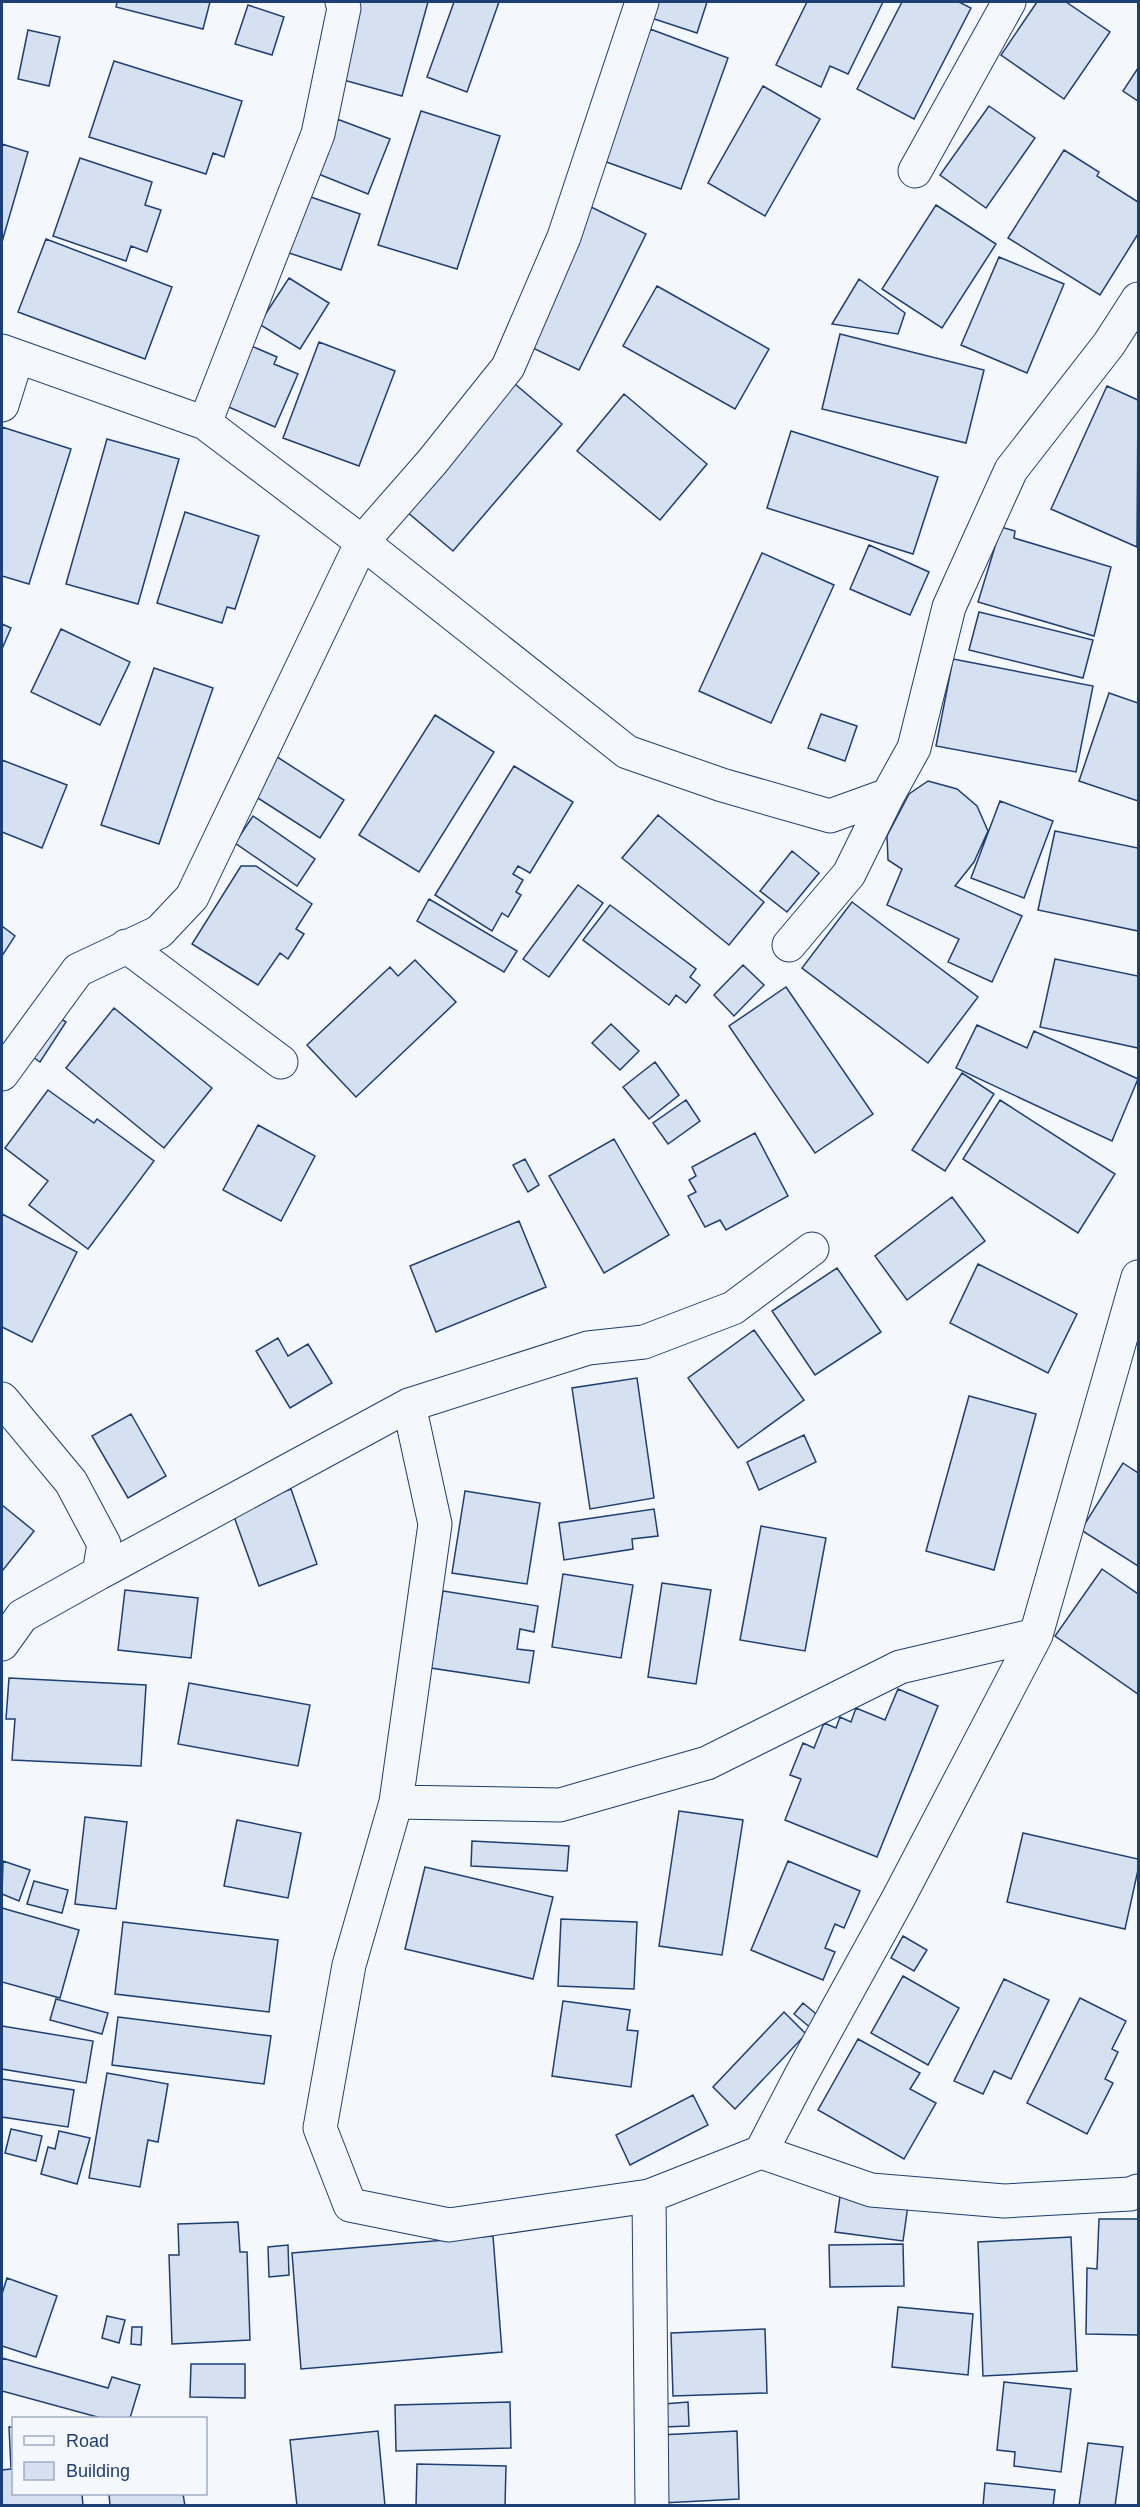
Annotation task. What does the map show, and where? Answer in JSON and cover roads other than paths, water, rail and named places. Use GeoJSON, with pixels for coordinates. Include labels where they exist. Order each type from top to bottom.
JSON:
{"type":"FeatureCollection","features":[{"type":"Feature","properties":{"kind":"street"},"geometry":{"type":"LineString","coordinates":[[205,423],[318,134],[344,8],[342,2]]}},
{"type":"Feature","properties":{"kind":"street"},"geometry":{"type":"LineString","coordinates":[[2,1074],[78,970],[159,932],[192,897],[362,542],[432,462],[508,367],[564,237],[642,2]]}},
{"type":"Feature","properties":{"kind":"street"},"geometry":{"type":"LineString","coordinates":[[915,171],[1009,2]]}},
{"type":"Feature","properties":{"kind":"street"},"geometry":{"type":"LineString","coordinates":[[789,945],[849,874],[914,748],[950,607],[1011,470],[1109,344],[1138,299]]}},
{"type":"Feature","properties":{"kind":"street"},"geometry":{"type":"LineString","coordinates":[[2,405],[9,354],[205,423],[362,542],[627,752],[722,785],[830,816],[888,795]]}},
{"type":"Feature","properties":{"kind":"street"},"geometry":{"type":"LineString","coordinates":[[126,946],[281,1062]]}},
{"type":"Feature","properties":{"kind":"street"},"geometry":{"type":"LineString","coordinates":[[2,1644],[22,1616],[409,1405],[588,1348],[644,1342],[733,1308],[812,1249]]}},
{"type":"Feature","properties":{"kind":"street"},"geometry":{"type":"LineString","coordinates":[[761,2152],[898,1899],[1036,1635],[1138,1277]]}},
{"type":"Feature","properties":{"kind":"street"},"geometry":{"type":"LineString","coordinates":[[2,1399],[71,1482],[104,1544],[99,1574]]}},
{"type":"Feature","properties":{"kind":"street"},"geometry":{"type":"LineString","coordinates":[[409,1405],[435,1524],[396,1802],[349,1965],[320,2128],[350,2205],[449,2224],[648,2196],[761,2152],[871,2190],[1004,2200],[1130,2194],[1138,2191]]}},
{"type":"Feature","properties":{"kind":"street"},"geometry":{"type":"LineString","coordinates":[[396,1802],[560,1805],[707,1763],[900,1667],[1036,1635]]}},
{"type":"Feature","properties":{"kind":"street"},"geometry":{"type":"LineString","coordinates":[[648,2196],[652,2505]]}}]}
